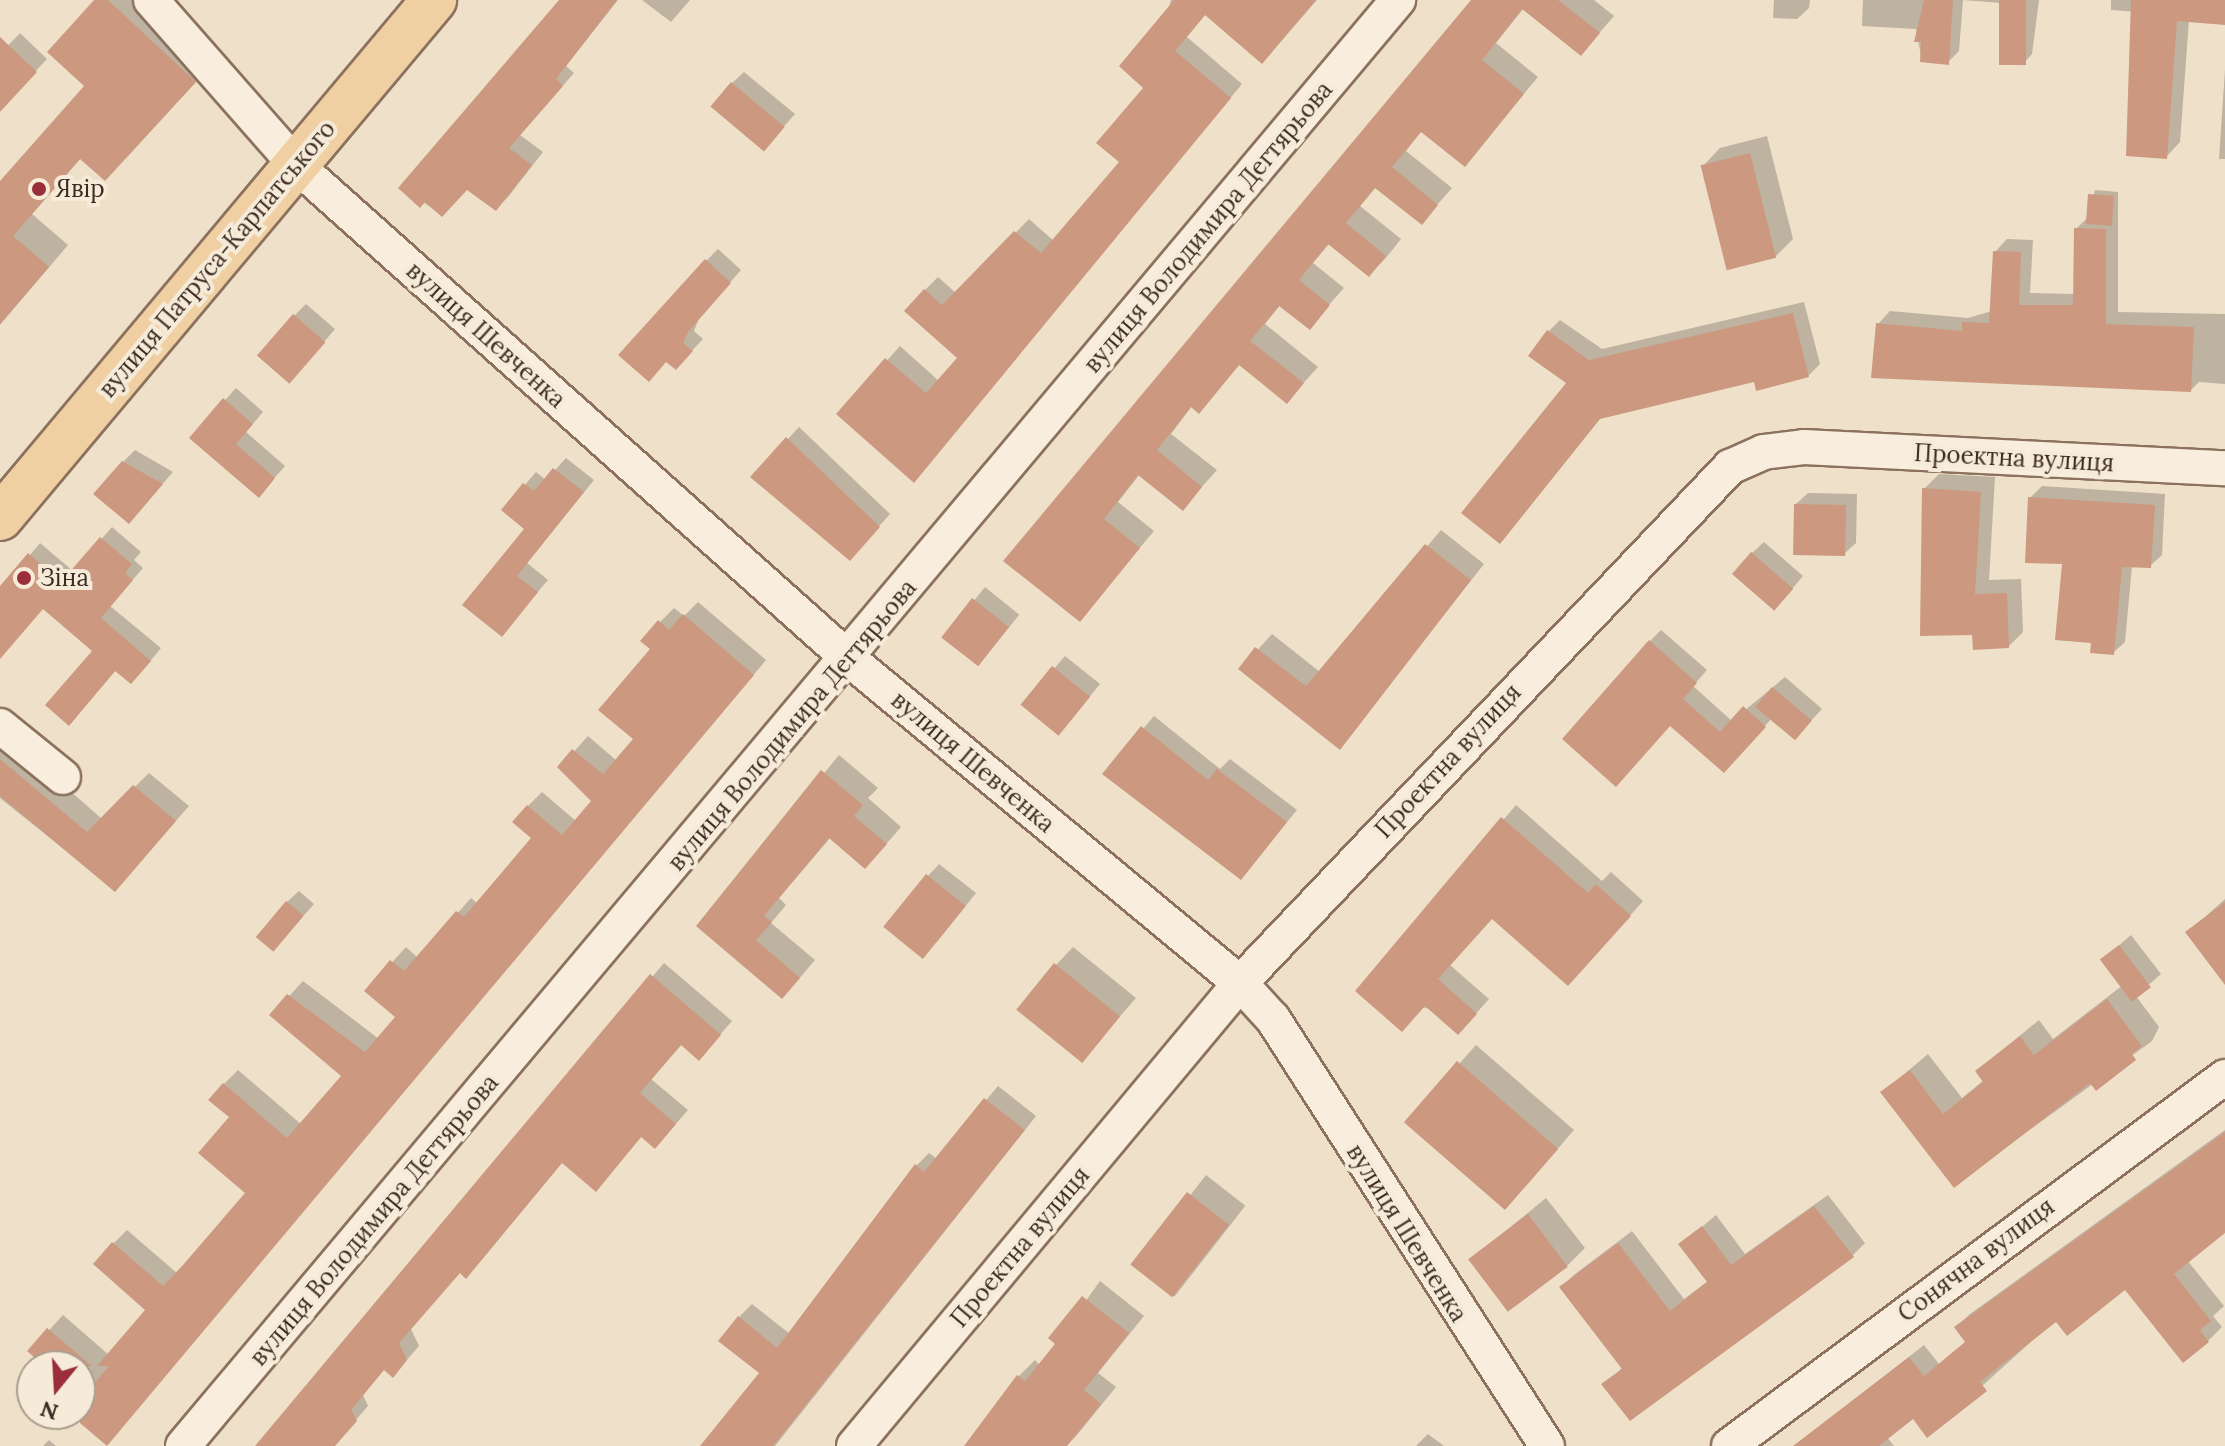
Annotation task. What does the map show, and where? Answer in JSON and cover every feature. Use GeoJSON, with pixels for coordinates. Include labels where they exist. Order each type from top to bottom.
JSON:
{"type":"FeatureCollection","features":[{"type":"Feature","properties":{"kind":"main road","name":"вулиця Патруса-Карпатського"},"geometry":{"type":"LineString","coordinates":[[0,518],[434,0]]}},
{"type":"Feature","properties":{"kind":"street","name":"вулиця Шевченка"},"geometry":{"type":"LineString","coordinates":[[151,0],[296,165],[849,659],[1240,983],[1273,1019],[1547,1446]]}},
{"type":"Feature","properties":{"kind":"street","name":"вулиця Володимира Дегтярьова"},"geometry":{"type":"LineString","coordinates":[[183,1446],[849,659],[1398,0]]}},
{"type":"Feature","properties":{"kind":"street","name":"Проектна вулиця"},"geometry":{"type":"LineString","coordinates":[[854,1446],[1240,983],[1730,467],[1763,452],[1804,447],[2225,468]]}},
{"type":"Feature","properties":{"kind":"street"},"geometry":{"type":"LineString","coordinates":[[0,726],[63,777]]}},
{"type":"Feature","properties":{"kind":"street","name":"Сонячна вулиця"},"geometry":{"type":"LineString","coordinates":[[1729,1446],[2225,1077]]}},
{"type":"Feature","properties":{"kind":"building"},"geometry":{"type":"Polygon","coordinates":[[[94,0],[108,0],[196,82],[105,181],[80,159],[13,236],[49,267],[0,324],[0,181],[84,86],[47,52],[94,0]]]}},
{"type":"Feature","properties":{"kind":"building"},"geometry":{"type":"Polygon","coordinates":[[[559,0],[617,0],[556,79],[563,86],[509,148],[532,165],[496,211],[467,190],[442,217],[425,202],[420,208],[398,188],[559,0]]]}},
{"type":"Feature","properties":{"kind":"building"},"geometry":{"type":"Polygon","coordinates":[[[1174,0],[1316,0],[1262,64],[1205,15],[1175,51],[1231,98],[914,483],[836,414],[885,358],[926,393],[957,358],[904,311],[924,289],[942,305],[1014,231],[1041,253],[1119,162],[1096,143],[1143,88],[1119,66],[1174,0]]]}},
{"type":"Feature","properties":{"kind":"building"},"geometry":{"type":"Polygon","coordinates":[[[1471,0],[1558,0],[1600,33],[1581,56],[1522,9],[1482,60],[1524,94],[1465,167],[1421,132],[1392,167],[1438,205],[1422,225],[1375,188],[1346,223],[1386,256],[1369,277],[1328,244],[1299,280],[1330,305],[1310,330],[1279,306],[1250,341],[1304,383],[1287,404],[1239,365],[1199,414],[1191,407],[1157,450],[1202,487],[1183,511],[1138,475],[1104,519],[1140,548],[1080,622],[1003,561],[1471,0]]]}},
{"type":"Feature","properties":{"kind":"building"},"geometry":{"type":"Polygon","coordinates":[[[1924,0],[1953,0],[1949,65],[1920,62],[1921,42],[1914,42],[1924,0]]]}},
{"type":"Feature","properties":{"kind":"building"},"geometry":{"type":"Polygon","coordinates":[[[1999,0],[2026,0],[2026,65],[1999,65],[1999,0]]]}},
{"type":"Feature","properties":{"kind":"building"},"geometry":{"type":"Polygon","coordinates":[[[2131,0],[2225,0],[2225,25],[2177,21],[2167,159],[2126,156],[2131,0]]]}},
{"type":"Feature","properties":{"kind":"building"},"geometry":{"type":"Polygon","coordinates":[[[0,37],[37,72],[0,112],[0,37]]]}},
{"type":"Feature","properties":{"kind":"building"},"geometry":{"type":"Polygon","coordinates":[[[731,82],[785,127],[764,152],[710,107],[731,82]]]}},
{"type":"Feature","properties":{"kind":"building"},"geometry":{"type":"Polygon","coordinates":[[[1750,153],[1776,258],[1727,270],[1701,165],[1750,153]]]}},
{"type":"Feature","properties":{"kind":"building"},"geometry":{"type":"Polygon","coordinates":[[[2088,194],[2114,196],[2112,226],[2086,224],[2088,194]]]}},
{"type":"Feature","properties":{"kind":"building"},"geometry":{"type":"Polygon","coordinates":[[[2074,228],[2106,229],[2106,324],[2194,327],[2191,392],[1871,378],[1876,323],[1962,331],[1962,322],[1989,323],[1993,251],[2021,252],[2019,305],[2073,305],[2074,228]]]}},
{"type":"Feature","properties":{"kind":"building"},"geometry":{"type":"Polygon","coordinates":[[[705,259],[731,283],[688,332],[683,343],[693,351],[676,370],[666,362],[649,382],[618,355],[705,259]]]}},
{"type":"Feature","properties":{"kind":"building"},"geometry":{"type":"Polygon","coordinates":[[[1793,313],[1809,377],[1756,391],[1754,382],[1600,419],[1500,544],[1461,513],[1566,383],[1528,356],[1547,330],[1589,360],[1793,313]]]}},
{"type":"Feature","properties":{"kind":"building"},"geometry":{"type":"Polygon","coordinates":[[[293,314],[325,342],[289,384],[257,356],[293,314]]]}},
{"type":"Feature","properties":{"kind":"building"},"geometry":{"type":"Polygon","coordinates":[[[223,398],[253,424],[236,444],[275,478],[259,498],[189,438],[223,398]]]}},
{"type":"Feature","properties":{"kind":"building"},"geometry":{"type":"Polygon","coordinates":[[[786,437],[880,527],[850,561],[750,477],[786,437]]]}},
{"type":"Feature","properties":{"kind":"building"},"geometry":{"type":"Polygon","coordinates":[[[122,461],[163,484],[129,524],[93,494],[122,461]]]}},
{"type":"Feature","properties":{"kind":"building"},"geometry":{"type":"Polygon","coordinates":[[[553,468],[584,492],[517,576],[538,592],[502,637],[462,605],[524,529],[501,510],[523,483],[534,491],[553,468]]]}},
{"type":"Feature","properties":{"kind":"building"},"geometry":{"type":"Polygon","coordinates":[[[1922,488],[1981,492],[1975,594],[2007,593],[2009,648],[1973,650],[1972,635],[1920,636],[1922,488]]]}},
{"type":"Feature","properties":{"kind":"building"},"geometry":{"type":"Polygon","coordinates":[[[2028,497],[2155,505],[2151,568],[2122,567],[2114,655],[2090,653],[2091,643],[2055,640],[2062,564],[2025,563],[2028,497]]]}},
{"type":"Feature","properties":{"kind":"building"},"geometry":{"type":"Polygon","coordinates":[[[1794,504],[1846,505],[1845,556],[1793,555],[1794,504]]]}},
{"type":"Feature","properties":{"kind":"building"},"geometry":{"type":"Polygon","coordinates":[[[100,537],[132,564],[125,573],[133,580],[101,618],[151,661],[131,684],[115,671],[69,726],[45,705],[92,651],[43,609],[0,659],[0,586],[28,553],[61,582],[100,537]]]}},
{"type":"Feature","properties":{"kind":"building"},"geometry":{"type":"Polygon","coordinates":[[[1425,544],[1471,580],[1340,750],[1238,669],[1255,647],[1306,686],[1425,544]]]}},
{"type":"Feature","properties":{"kind":"building"},"geometry":{"type":"Polygon","coordinates":[[[1751,552],[1793,589],[1774,611],[1732,574],[1751,552]]]}},
{"type":"Feature","properties":{"kind":"building"},"geometry":{"type":"Polygon","coordinates":[[[972,598],[1009,627],[978,666],[941,637],[972,598]]]}},
{"type":"Feature","properties":{"kind":"building"},"geometry":{"type":"Polygon","coordinates":[[[683,614],[754,675],[107,1446],[88,1430],[96,1430],[96,1381],[109,1366],[97,1366],[145,1310],[93,1264],[112,1242],[163,1286],[183,1265],[245,1193],[198,1153],[229,1117],[208,1100],[223,1083],[287,1138],[341,1076],[269,1015],[287,994],[365,1052],[395,1017],[364,991],[390,960],[404,971],[456,911],[464,917],[531,838],[512,822],[527,805],[562,835],[591,801],[557,767],[572,749],[603,774],[633,739],[598,710],[650,649],[640,641],[658,620],[669,630],[683,614]]]}},
{"type":"Feature","properties":{"kind":"building"},"geometry":{"type":"Polygon","coordinates":[[[1649,640],[1697,683],[1683,699],[1720,732],[1743,706],[1766,727],[1724,773],[1670,726],[1616,787],[1562,739],[1649,640]]]}},
{"type":"Feature","properties":{"kind":"building"},"geometry":{"type":"Polygon","coordinates":[[[1052,666],[1090,697],[1059,736],[1021,705],[1052,666]]]}},
{"type":"Feature","properties":{"kind":"building"},"geometry":{"type":"Polygon","coordinates":[[[1772,687],[1812,720],[1795,740],[1755,707],[1772,687]]]}},
{"type":"Feature","properties":{"kind":"building"},"geometry":{"type":"Polygon","coordinates":[[[1141,726],[1208,780],[1217,769],[1287,822],[1241,880],[1102,774],[1141,726]]]}},
{"type":"Feature","properties":{"kind":"building"},"geometry":{"type":"Polygon","coordinates":[[[0,759],[87,832],[133,785],[176,821],[115,892],[0,796],[0,759]]]}},
{"type":"Feature","properties":{"kind":"building"},"geometry":{"type":"Polygon","coordinates":[[[821,770],[863,805],[854,816],[887,844],[865,869],[829,838],[764,916],[772,922],[756,940],[800,978],[782,999],[696,926],[821,770]]]}},
{"type":"Feature","properties":{"kind":"building"},"geometry":{"type":"Polygon","coordinates":[[[1501,817],[1588,893],[1596,884],[1631,916],[1568,986],[1492,919],[1438,979],[1477,1014],[1458,1035],[1425,1006],[1402,1032],[1355,991],[1501,817]]]}},
{"type":"Feature","properties":{"kind":"building"},"geometry":{"type":"Polygon","coordinates":[[[926,874],[966,906],[923,959],[883,927],[926,874]]]}},
{"type":"Feature","properties":{"kind":"building"},"geometry":{"type":"Polygon","coordinates":[[[286,901],[304,916],[273,952],[256,937],[286,901]]]}},
{"type":"Feature","properties":{"kind":"building"},"geometry":{"type":"Polygon","coordinates":[[[2225,902],[2225,985],[2185,932],[2225,902]]]}},
{"type":"Feature","properties":{"kind":"building"},"geometry":{"type":"Polygon","coordinates":[[[2119,945],[2151,987],[2132,1002],[2100,959],[2119,945]]]}},
{"type":"Feature","properties":{"kind":"building"},"geometry":{"type":"Polygon","coordinates":[[[1054,963],[1120,1016],[1082,1063],[1016,1010],[1054,963]]]}},
{"type":"Feature","properties":{"kind":"building"},"geometry":{"type":"Polygon","coordinates":[[[650,974],[721,1035],[699,1061],[681,1045],[640,1093],[676,1124],[655,1149],[641,1137],[596,1192],[562,1163],[466,1279],[460,1273],[399,1343],[407,1360],[393,1378],[384,1370],[351,1410],[357,1421],[335,1446],[255,1446],[650,974]]]}},
{"type":"Feature","properties":{"kind":"building"},"geometry":{"type":"Polygon","coordinates":[[[2107,999],[2142,1046],[2132,1054],[2136,1060],[2096,1091],[2090,1083],[1954,1188],[1880,1092],[1910,1070],[1943,1114],[1983,1082],[1975,1071],[2020,1036],[2034,1055],[2107,999]]]}},
{"type":"Feature","properties":{"kind":"building"},"geometry":{"type":"Polygon","coordinates":[[[1457,1061],[1558,1149],[1505,1210],[1404,1122],[1457,1061]]]}},
{"type":"Feature","properties":{"kind":"building"},"geometry":{"type":"Polygon","coordinates":[[[984,1098],[1025,1130],[773,1446],[700,1446],[759,1373],[718,1341],[738,1316],[777,1348],[915,1164],[924,1172],[984,1098]]]}},
{"type":"Feature","properties":{"kind":"building"},"geometry":{"type":"Polygon","coordinates":[[[2225,1132],[2225,1233],[2174,1274],[2211,1321],[2200,1330],[2209,1342],[2183,1363],[2125,1290],[2067,1336],[2056,1322],[1980,1382],[1987,1391],[1927,1438],[1913,1419],[1879,1446],[1793,1446],[1909,1357],[1924,1376],[1965,1342],[1954,1327],[2225,1132]]]}},
{"type":"Feature","properties":{"kind":"building"},"geometry":{"type":"Polygon","coordinates":[[[1187,1192],[1229,1225],[1172,1297],[1130,1264],[1187,1192]]]}},
{"type":"Feature","properties":{"kind":"building"},"geometry":{"type":"Polygon","coordinates":[[[1814,1206],[1854,1257],[1630,1421],[1601,1384],[1622,1369],[1559,1287],[1618,1243],[1670,1311],[1707,1282],[1678,1244],[1702,1226],[1731,1265],[1814,1206]]]}},
{"type":"Feature","properties":{"kind":"building"},"geometry":{"type":"Polygon","coordinates":[[[1528,1214],[1568,1267],[1508,1312],[1468,1259],[1528,1214]]]}},
{"type":"Feature","properties":{"kind":"building"},"geometry":{"type":"Polygon","coordinates":[[[1082,1296],[1129,1333],[1084,1390],[1101,1404],[1067,1446],[964,1446],[1017,1375],[1025,1381],[1055,1344],[1048,1338],[1082,1296]]]}},
{"type":"Feature","properties":{"kind":"building"},"geometry":{"type":"Polygon","coordinates":[[[47,1328],[73,1350],[28,1350],[47,1328]]]}},
{"type":"Feature","properties":{"kind":"place","name":"Явір"},"geometry":{"type":"Point","coordinates":[39,189]}},
{"type":"Feature","properties":{"kind":"place","name":"Зіна"},"geometry":{"type":"Point","coordinates":[24,578]}}]}
